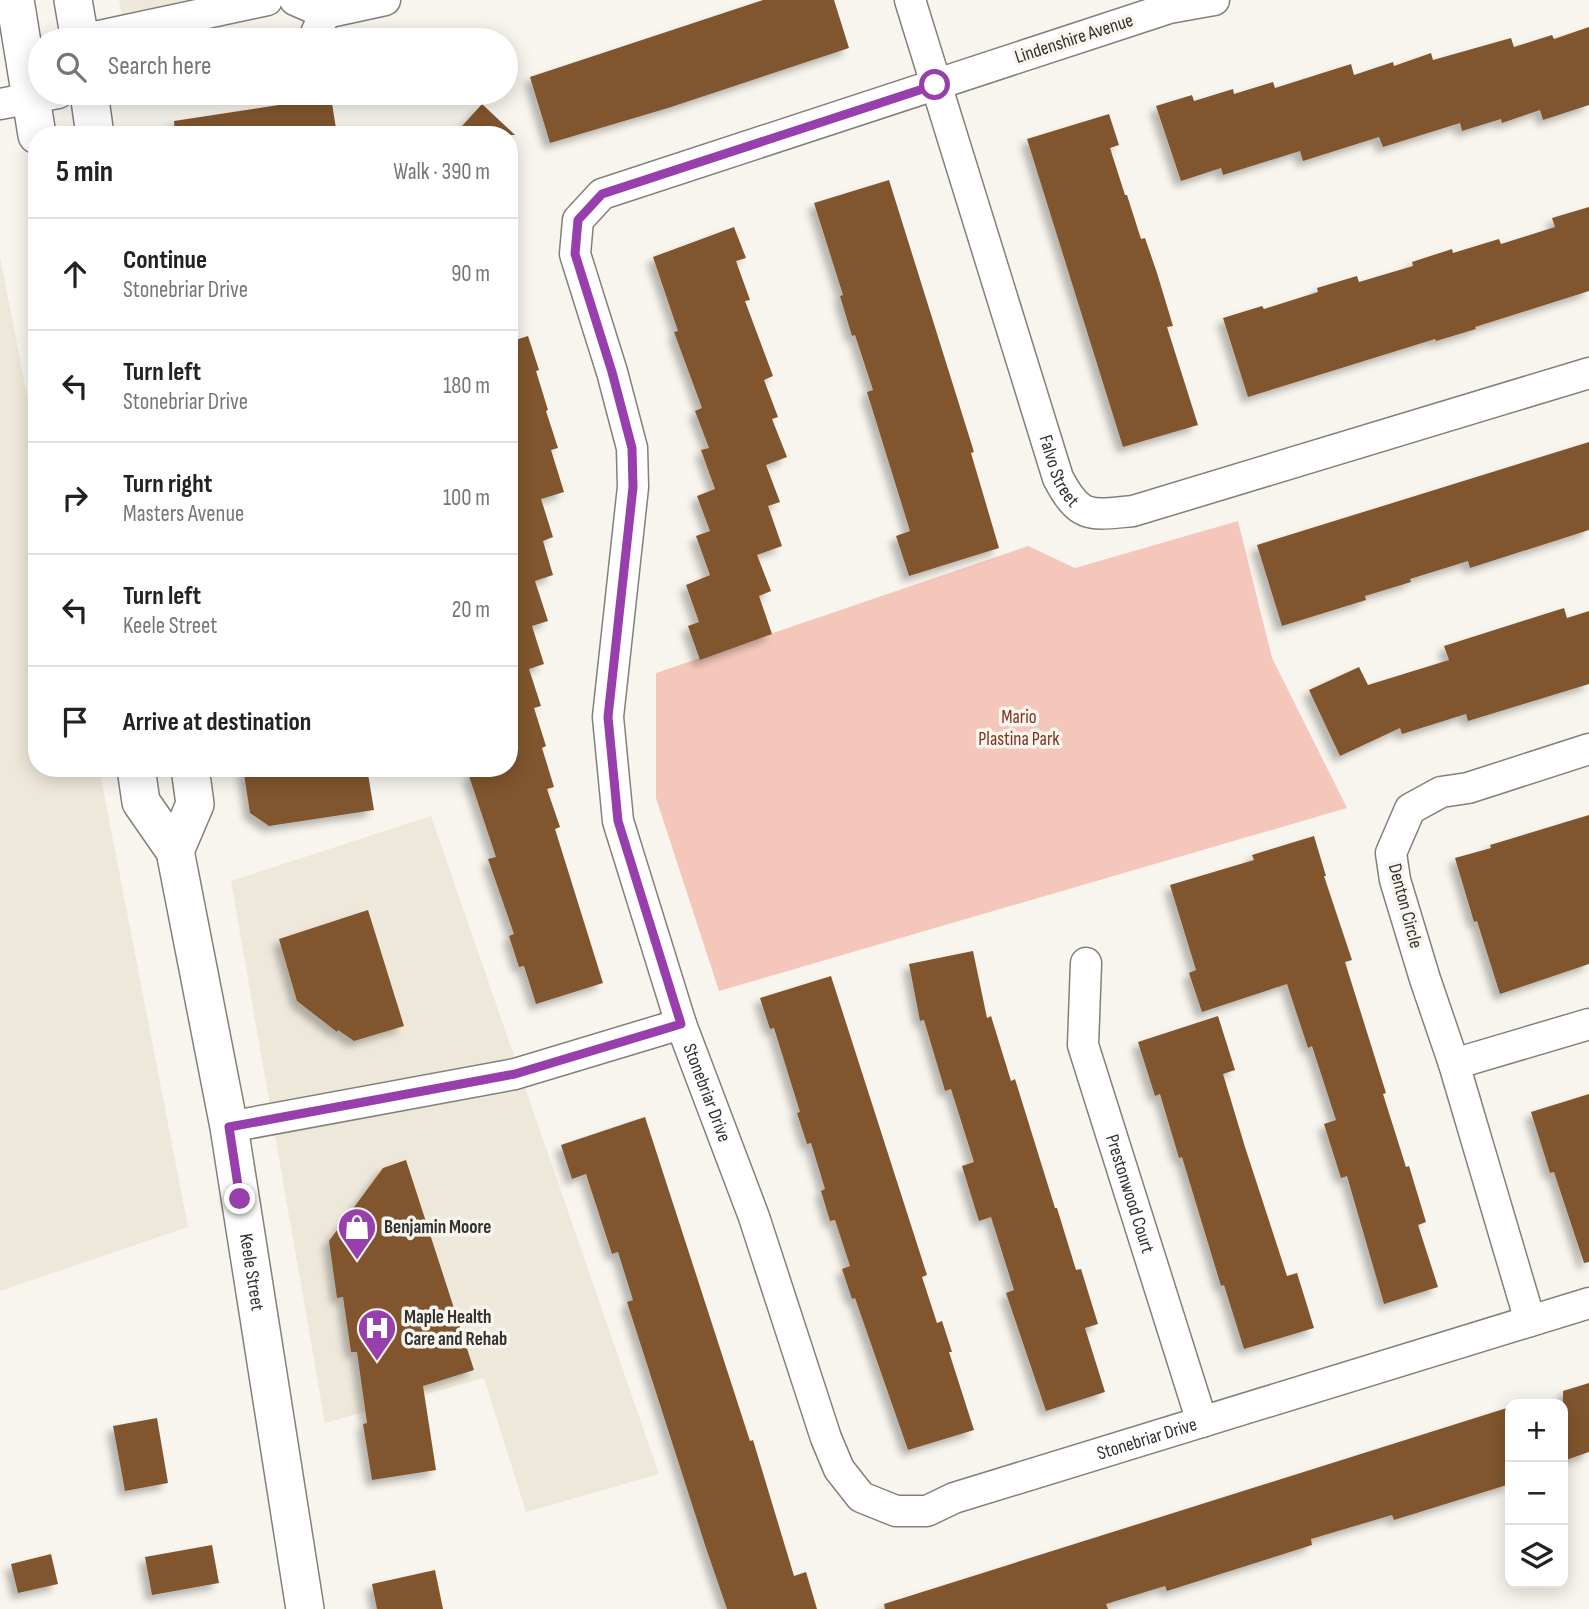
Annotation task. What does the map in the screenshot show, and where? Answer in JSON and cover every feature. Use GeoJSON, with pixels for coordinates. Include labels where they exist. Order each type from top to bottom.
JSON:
{"type":"FeatureCollection","features":[{"type":"Feature","properties":{"kind":"main road"},"geometry":{"type":"LineString","coordinates":[[15,0],[28,86]]}},
{"type":"Feature","properties":{"kind":"main road"},"geometry":{"type":"LineString","coordinates":[[73,0],[78,28]]}},
{"type":"Feature","properties":{"kind":"main road"},"geometry":{"type":"LineString","coordinates":[[31,105],[35,126]]}},
{"type":"Feature","properties":{"kind":"main road"},"geometry":{"type":"LineString","coordinates":[[91,105],[94,126]]}},
{"type":"Feature","properties":{"kind":"main road","name":"Keele Street"},"geometry":{"type":"LineString","coordinates":[[137,777],[141,802],[175,851],[229,1127],[305,1609]]}},
{"type":"Feature","properties":{"kind":"main road"},"geometry":{"type":"LineString","coordinates":[[175,851],[195,804],[191,777]]}},
{"type":"Feature","properties":{"kind":"street"},"geometry":{"type":"LineString","coordinates":[[136,28],[267,0]]}},
{"type":"Feature","properties":{"kind":"street"},"geometry":{"type":"LineString","coordinates":[[295,0],[319,27],[386,0]]}},
{"type":"Feature","properties":{"kind":"street","name":"Falvo Street"},"geometry":{"type":"LineString","coordinates":[[910,0],[1058,478],[1070,500],[1093,515],[1133,511],[1589,373]]}},
{"type":"Feature","properties":{"kind":"street","name":"Lindenshire Avenue"},"geometry":{"type":"LineString","coordinates":[[935,85],[1169,8],[1214,0]]}},
{"type":"Feature","properties":{"kind":"street","name":"Stonebriar Drive"},"geometry":{"type":"LineString","coordinates":[[935,85],[602,194],[578,220],[575,254],[612,372],[632,448],[633,487],[608,717],[618,821],[681,1024],[754,1217],[826,1438],[839,1469],[861,1497],[896,1511],[928,1511],[954,1498],[1589,1303]]}},
{"type":"Feature","properties":{"kind":"street","name":"Denton Circle"},"geometry":{"type":"LineString","coordinates":[[1530,1321],[1454,1064],[1424,979],[1395,880],[1391,853],[1410,808],[1441,792],[1468,788],[1589,748]]}},
{"type":"Feature","properties":{"kind":"street","name":"Prestonwood Court"},"geometry":{"type":"LineString","coordinates":[[1086,962],[1083,1045],[1202,1422]]}},
{"type":"Feature","properties":{"kind":"street"},"geometry":{"type":"LineString","coordinates":[[229,1127],[515,1074],[681,1024]]}},
{"type":"Feature","properties":{"kind":"street"},"geometry":{"type":"LineString","coordinates":[[1454,1064],[1589,1024]]}},
{"type":"Feature","properties":{"kind":"shaded area"},"geometry":{"type":"Polygon","coordinates":[[[119,0],[188,0],[122,18],[119,0]]]}},
{"type":"Feature","properties":{"kind":"shaded area"},"geometry":{"type":"Polygon","coordinates":[[[0,257],[28,400],[28,777],[101,777],[188,1227],[0,1291],[0,257]]]}},
{"type":"Feature","properties":{"kind":"shaded area"},"geometry":{"type":"Polygon","coordinates":[[[431,816],[659,1474],[526,1512],[484,1378],[325,1423],[231,881],[431,816]]]}},
{"type":"Feature","properties":{"kind":"green space","name":"Mario Plastina Park"},"geometry":{"type":"Polygon","coordinates":[[[1238,521],[1272,658],[1347,808],[719,991],[656,798],[656,673],[1028,546],[1075,568],[1238,521]]]}},
{"type":"Feature","properties":{"kind":"building"},"geometry":{"type":"Polygon","coordinates":[[[763,0],[834,0],[849,48],[668,108],[550,143],[530,77],[763,0]]]}},
{"type":"Feature","properties":{"kind":"building"},"geometry":{"type":"Polygon","coordinates":[[[1589,27],[1589,105],[1543,120],[1540,110],[1502,123],[1501,119],[1462,131],[1460,123],[1383,147],[1379,137],[1303,161],[1300,151],[1223,175],[1221,168],[1181,181],[1156,106],[1192,95],[1194,101],[1233,89],[1234,94],[1273,82],[1275,88],[1351,64],[1354,75],[1393,62],[1394,66],[1431,53],[1433,60],[1511,38],[1514,47],[1552,35],[1554,39],[1589,27]]]}},
{"type":"Feature","properties":{"kind":"building"},"geometry":{"type":"Polygon","coordinates":[[[279,105],[332,105],[336,126],[174,126],[174,121],[279,105]]]}},
{"type":"Feature","properties":{"kind":"building"},"geometry":{"type":"Polygon","coordinates":[[[483,105],[505,126],[462,126],[483,105]]]}},
{"type":"Feature","properties":{"kind":"building"},"geometry":{"type":"Polygon","coordinates":[[[1109,114],[1119,145],[1110,148],[1141,239],[1145,238],[1157,273],[1173,326],[1167,327],[1198,425],[1123,447],[1027,139],[1109,114]]]}},
{"type":"Feature","properties":{"kind":"building"},"geometry":{"type":"Polygon","coordinates":[[[889,180],[974,452],[971,453],[999,548],[909,576],[896,536],[910,531],[867,392],[873,390],[855,335],[852,336],[840,296],[843,295],[814,203],[889,180]]]}},
{"type":"Feature","properties":{"kind":"building"},"geometry":{"type":"Polygon","coordinates":[[[1589,207],[1589,291],[1475,327],[1476,329],[1436,341],[1435,339],[1248,397],[1223,318],[1262,306],[1264,309],[1357,276],[1359,282],[1413,266],[1412,262],[1452,249],[1453,253],[1499,239],[1501,244],[1555,227],[1552,218],[1589,207]]]}},
{"type":"Feature","properties":{"kind":"building"},"geometry":{"type":"Polygon","coordinates":[[[734,227],[746,258],[736,261],[750,300],[745,301],[773,376],[764,380],[778,417],[772,419],[787,457],[766,465],[780,502],[768,506],[782,546],[757,555],[771,591],[759,596],[772,634],[700,660],[688,626],[699,622],[686,585],[710,575],[696,536],[710,531],[697,496],[715,489],[701,450],[709,448],[695,411],[702,408],[674,332],[678,331],[653,257],[734,227]]]}},
{"type":"Feature","properties":{"kind":"building"},"geometry":{"type":"Polygon","coordinates":[[[528,336],[539,370],[536,371],[558,448],[551,450],[564,492],[541,499],[553,537],[543,541],[553,575],[535,581],[548,621],[532,626],[544,664],[529,669],[541,706],[534,708],[546,746],[542,748],[554,787],[547,789],[560,827],[555,829],[603,983],[536,1004],[524,966],[519,967],[509,936],[514,934],[488,859],[496,857],[469,777],[518,777],[518,339],[528,336]]]}},
{"type":"Feature","properties":{"kind":"building"},"geometry":{"type":"Polygon","coordinates":[[[1589,442],[1589,530],[1470,568],[1468,561],[1410,579],[1411,582],[1365,596],[1366,600],[1282,626],[1257,545],[1589,442]]]}},
{"type":"Feature","properties":{"kind":"building"},"geometry":{"type":"Polygon","coordinates":[[[1564,608],[1567,618],[1589,611],[1589,684],[1468,721],[1466,714],[1402,734],[1400,728],[1340,756],[1309,690],[1359,667],[1368,685],[1449,660],[1444,646],[1564,608]]]}},
{"type":"Feature","properties":{"kind":"building"},"geometry":{"type":"Polygon","coordinates":[[[244,777],[368,777],[374,810],[269,826],[250,813],[244,777]]]}},
{"type":"Feature","properties":{"kind":"building"},"geometry":{"type":"Polygon","coordinates":[[[1589,815],[1589,964],[1500,994],[1455,858],[1589,815]]]}},
{"type":"Feature","properties":{"kind":"building"},"geometry":{"type":"Polygon","coordinates":[[[1314,836],[1324,876],[1352,960],[1345,962],[1386,1093],[1383,1094],[1426,1222],[1418,1225],[1438,1287],[1384,1304],[1347,1176],[1341,1178],[1324,1124],[1336,1120],[1312,1046],[1308,1048],[1287,984],[1202,1012],[1189,973],[1196,970],[1170,885],[1254,860],[1252,855],[1314,836]]]}},
{"type":"Feature","properties":{"kind":"building"},"geometry":{"type":"Polygon","coordinates":[[[368,910],[404,1026],[354,1041],[338,1030],[337,1032],[297,1001],[279,939],[368,910]]]}},
{"type":"Feature","properties":{"kind":"building"},"geometry":{"type":"Polygon","coordinates":[[[973,951],[987,1018],[991,1016],[1011,1081],[1015,1079],[1076,1270],[1081,1269],[1098,1324],[1085,1328],[1105,1392],[1046,1411],[1006,1293],[1014,1290],[991,1217],[979,1221],[962,1166],[974,1162],[951,1089],[945,1091],[924,1020],[920,1021],[909,964],[973,951]]]}},
{"type":"Feature","properties":{"kind":"building"},"geometry":{"type":"Polygon","coordinates":[[[831,976],[927,1275],[922,1277],[937,1323],[942,1321],[974,1430],[908,1450],[855,1298],[852,1299],[842,1269],[850,1266],[835,1220],[830,1221],[821,1191],[825,1189],[811,1143],[807,1144],[774,1028],[770,1029],[760,998],[831,976]]]}},
{"type":"Feature","properties":{"kind":"building"},"geometry":{"type":"Polygon","coordinates":[[[1218,1016],[1235,1070],[1223,1074],[1245,1147],[1287,1276],[1297,1273],[1314,1328],[1244,1349],[1224,1285],[1221,1286],[1182,1157],[1179,1158],[1160,1094],[1155,1096],[1138,1042],[1218,1016]]]}},
{"type":"Feature","properties":{"kind":"building"},"geometry":{"type":"Polygon","coordinates":[[[1589,1094],[1589,1262],[1584,1263],[1554,1172],[1550,1173],[1531,1112],[1589,1094]]]}},
{"type":"Feature","properties":{"kind":"building"},"geometry":{"type":"Polygon","coordinates":[[[645,1117],[750,1441],[753,1440],[794,1576],[806,1572],[817,1609],[727,1609],[627,1302],[633,1300],[618,1252],[612,1254],[586,1174],[572,1179],[561,1145],[645,1117]]]}},
{"type":"Feature","properties":{"kind":"building"},"geometry":{"type":"Polygon","coordinates":[[[406,1160],[474,1370],[423,1386],[436,1470],[372,1480],[363,1424],[367,1423],[357,1352],[351,1352],[343,1297],[337,1298],[329,1241],[383,1168],[406,1160]]]}},
{"type":"Feature","properties":{"kind":"building"},"geometry":{"type":"Polygon","coordinates":[[[1589,1383],[1589,1452],[1568,1459],[1568,1399],[1563,1399],[1563,1391],[1589,1383]]]}},
{"type":"Feature","properties":{"kind":"building"},"geometry":{"type":"Polygon","coordinates":[[[1505,1409],[1505,1486],[1394,1520],[1392,1515],[1311,1539],[1312,1545],[1167,1591],[1165,1586],[1106,1604],[1108,1609],[885,1609],[884,1604],[1505,1409]]]}},
{"type":"Feature","properties":{"kind":"building"},"geometry":{"type":"Polygon","coordinates":[[[157,1418],[168,1483],[125,1491],[113,1426],[157,1418]]]}},
{"type":"Feature","properties":{"kind":"building"},"geometry":{"type":"Polygon","coordinates":[[[212,1545],[219,1583],[152,1595],[145,1557],[212,1545]]]}},
{"type":"Feature","properties":{"kind":"building"},"geometry":{"type":"Polygon","coordinates":[[[51,1554],[58,1584],[18,1593],[11,1564],[51,1554]]]}},
{"type":"Feature","properties":{"kind":"building"},"geometry":{"type":"Polygon","coordinates":[[[435,1570],[443,1609],[377,1609],[372,1584],[435,1570]]]}},
{"type":"Feature","properties":{"kind":"place","name":"Benjamin Moore"},"geometry":{"type":"Point","coordinates":[357,1261]}},
{"type":"Feature","properties":{"kind":"place","name":"Maple Health Care and Rehab"},"geometry":{"type":"Point","coordinates":[377,1362]}},
{"type":"Feature","properties":{"kind":"route"},"geometry":{"type":"LineString","coordinates":[[240,1199],[229,1127],[515,1074],[681,1024],[618,821],[608,717],[633,487],[632,448],[612,372],[575,254],[578,220],[602,194],[935,85]]}}]}
